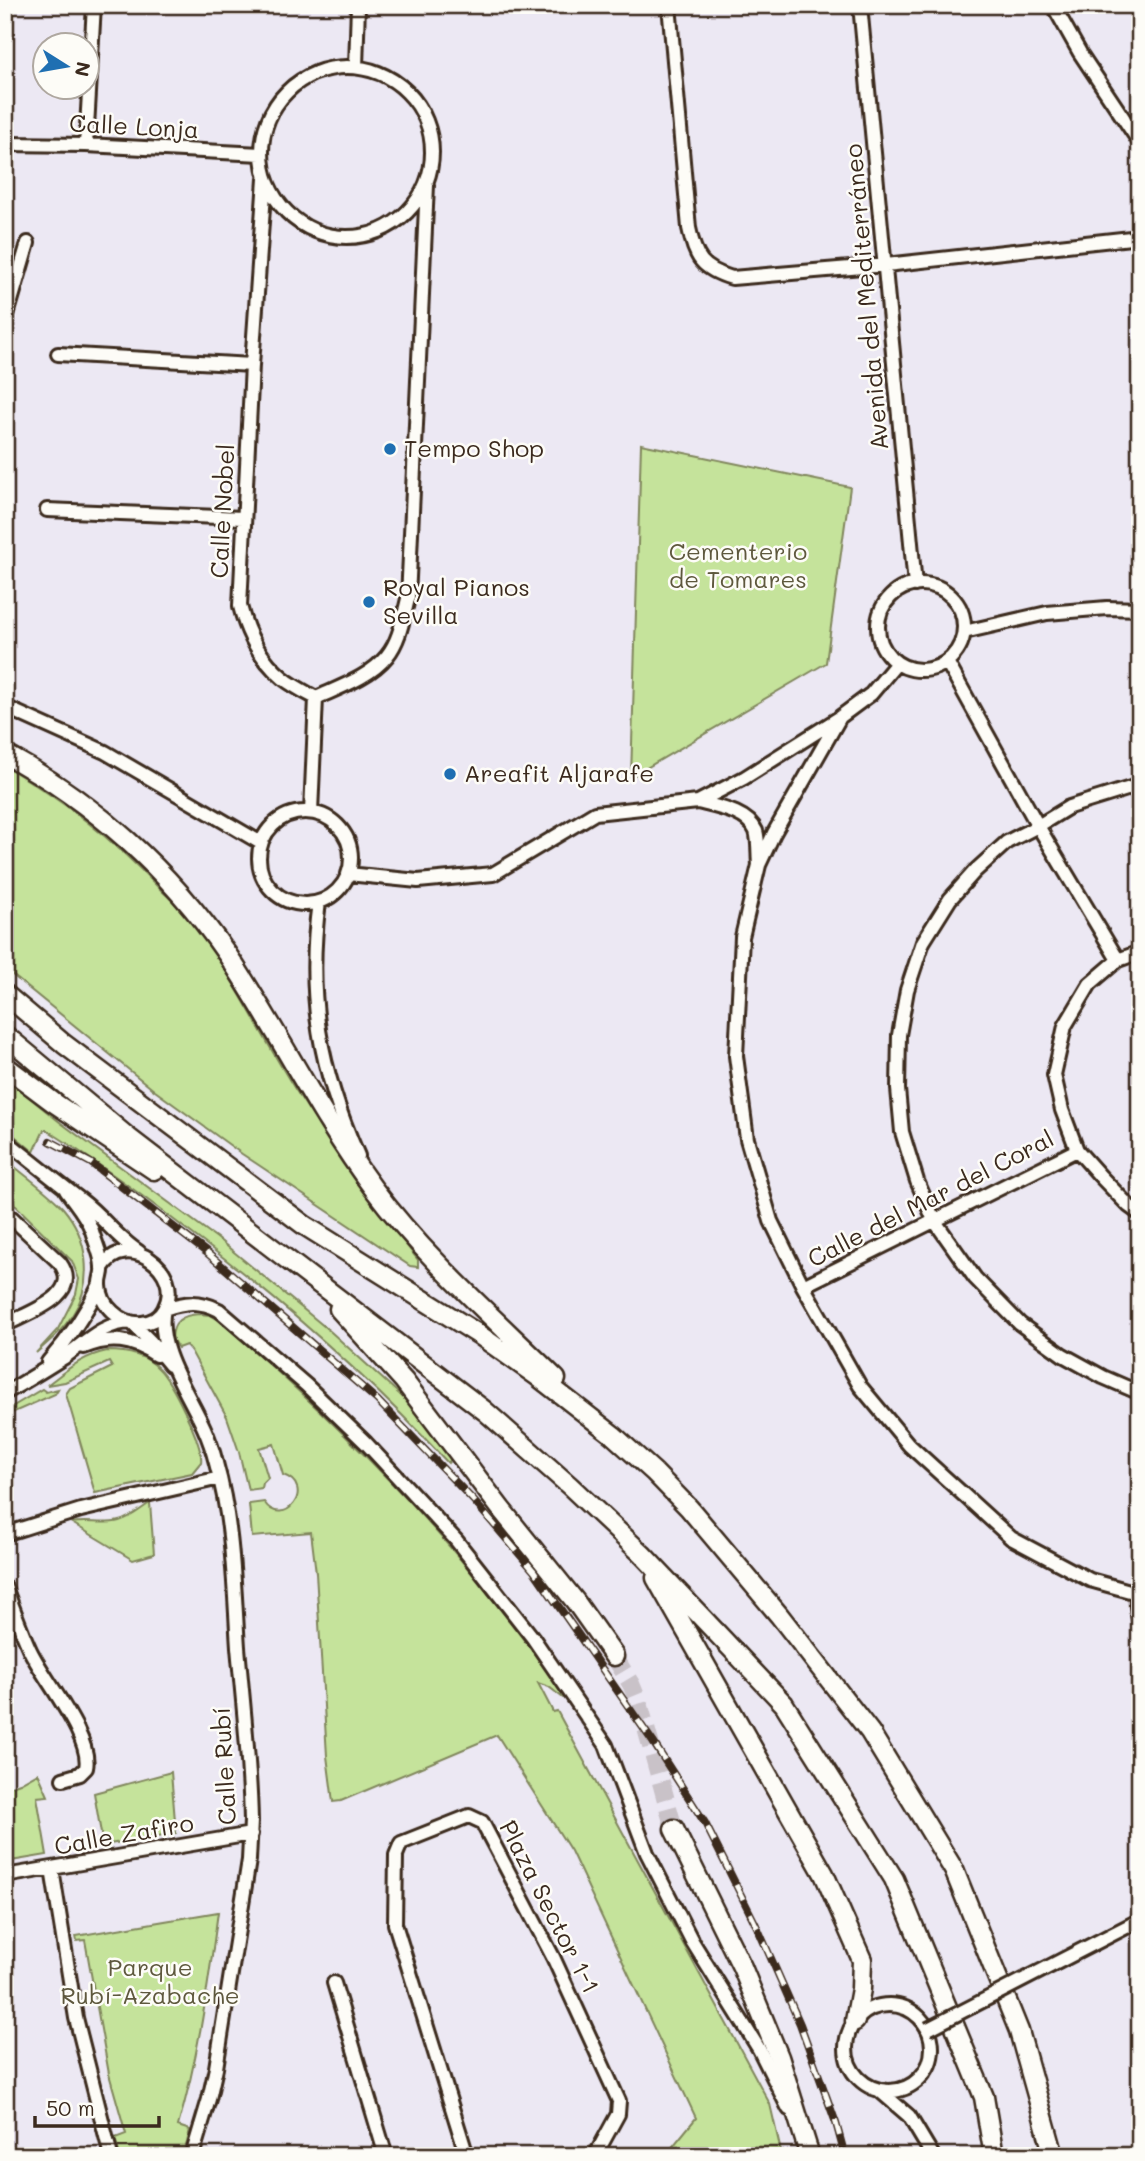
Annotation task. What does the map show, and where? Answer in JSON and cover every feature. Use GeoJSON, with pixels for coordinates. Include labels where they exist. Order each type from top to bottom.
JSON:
{"type":"FeatureCollection","features":[{"type":"Feature","properties":{"kind":"main road"},"geometry":{"type":"LineString","coordinates":[[5,754],[62,787],[108,822],[140,851],[187,903],[225,952],[326,1116],[371,1185],[398,1220],[433,1259],[689,1508],[779,1615],[870,1732],[954,1870],[1019,2031],[1054,2156]]}},
{"type":"Feature","properties":{"kind":"main road"},"geometry":{"type":"LineString","coordinates":[[5,994],[64,1044],[304,1226],[478,1334],[613,1435]]}},
{"type":"Feature","properties":{"kind":"main road"},"geometry":{"type":"LineString","coordinates":[[5,1035],[120,1131],[485,1411],[642,1554],[784,1704],[894,1879],[984,2097],[995,2156]]}},
{"type":"Feature","properties":{"kind":"main road"},"geometry":{"type":"LineString","coordinates":[[5,1066],[118,1148],[226,1214]]}},
{"type":"Feature","properties":{"kind":"main road"},"geometry":{"type":"LineString","coordinates":[[306,1273],[404,1381],[575,1601],[614,1656]]}},
{"type":"Feature","properties":{"kind":"main road"},"geometry":{"type":"LineString","coordinates":[[642,1554],[824,1874],[862,1960],[861,1989],[855,2021]]}},
{"type":"Feature","properties":{"kind":"main road"},"geometry":{"type":"LineString","coordinates":[[674,1829],[742,1967],[779,2057],[808,2156]]}},
{"type":"Feature","properties":{"kind":"street"},"geometry":{"type":"LineString","coordinates":[[86,145],[94,5]]}},
{"type":"Feature","properties":{"kind":"street"},"geometry":{"type":"LineString","coordinates":[[356,67],[358,5]]}},
{"type":"Feature","properties":{"kind":"street"},"geometry":{"type":"LineString","coordinates":[[669,5],[689,228],[692,244],[702,263],[715,273],[732,278],[886,265],[1140,237]]}},
{"type":"Feature","properties":{"kind":"street","name":"Avenida del Mediterráneo"},"geometry":{"type":"LineString","coordinates":[[860,5],[915,585]]}},
{"type":"Feature","properties":{"kind":"street"},"geometry":{"type":"LineString","coordinates":[[1053,5],[1080,53],[1140,143]]}},
{"type":"Feature","properties":{"kind":"street"},"geometry":{"type":"LineString","coordinates":[[311,812],[316,698],[362,677],[387,657],[399,633],[408,599],[427,185],[433,158],[430,132],[420,107],[408,91],[393,79],[356,67],[331,68],[309,75],[289,89],[274,107],[264,130],[261,154],[265,179],[276,202],[293,220],[315,233],[340,238],[361,237],[382,231],[401,219],[416,204],[427,185]]}},
{"type":"Feature","properties":{"kind":"street","name":"Calle Lonja"},"geometry":{"type":"LineString","coordinates":[[5,144],[86,145],[261,154]]}},
{"type":"Feature","properties":{"kind":"street","name":"Calle Nobel"},"geometry":{"type":"LineString","coordinates":[[265,179],[243,518],[240,606],[246,629],[257,649],[282,677],[316,698]]}},
{"type":"Feature","properties":{"kind":"street"},"geometry":{"type":"LineString","coordinates":[[5,322],[28,243]]}},
{"type":"Feature","properties":{"kind":"street"},"geometry":{"type":"LineString","coordinates":[[58,354],[252,365]]}},
{"type":"Feature","properties":{"kind":"street"},"geometry":{"type":"LineString","coordinates":[[47,510],[243,518]]}},
{"type":"Feature","properties":{"kind":"street"},"geometry":{"type":"LineString","coordinates":[[915,585],[937,587],[955,600],[961,610],[964,632],[959,648],[947,662],[936,668],[909,668],[897,663],[881,643],[880,618],[884,606],[892,596],[903,589],[915,585]]}},
{"type":"Feature","properties":{"kind":"street"},"geometry":{"type":"LineString","coordinates":[[964,632],[1046,613],[1107,608],[1140,609]]}},
{"type":"Feature","properties":{"kind":"street"},"geometry":{"type":"LineString","coordinates":[[947,662],[1038,826],[1118,960]]}},
{"type":"Feature","properties":{"kind":"street"},"geometry":{"type":"LineString","coordinates":[[348,874],[418,881],[493,874],[595,813],[698,802],[744,778],[841,717],[871,694],[897,663]]}},
{"type":"Feature","properties":{"kind":"street"},"geometry":{"type":"LineString","coordinates":[[5,707],[105,752],[261,843]]}},
{"type":"Feature","properties":{"kind":"street"},"geometry":{"type":"LineString","coordinates":[[841,717],[774,833],[760,865],[742,937],[736,1056],[747,1139],[771,1221],[803,1286],[860,1386],[909,1445],[1011,1538],[1090,1580],[1138,1588],[1136,1609],[1140,1622]]}},
{"type":"Feature","properties":{"kind":"street"},"geometry":{"type":"LineString","coordinates":[[1140,785],[1069,807],[1007,842],[975,871],[950,899],[923,942],[907,989],[899,1035],[898,1089],[902,1132],[917,1181],[934,1220],[975,1278],[1020,1324],[1073,1360],[1140,1393]]}},
{"type":"Feature","properties":{"kind":"street"},"geometry":{"type":"LineString","coordinates":[[698,802],[745,818],[756,831],[760,865]]}},
{"type":"Feature","properties":{"kind":"street"},"geometry":{"type":"LineString","coordinates":[[311,812],[336,824],[350,847],[351,861],[342,886],[332,896],[305,905],[290,902],[267,885],[260,864],[261,843],[269,829],[281,819],[296,813],[311,812]]}},
{"type":"Feature","properties":{"kind":"street"},"geometry":{"type":"LineString","coordinates":[[319,902],[313,966],[320,1037],[338,1104],[371,1185]]}},
{"type":"Feature","properties":{"kind":"street"},"geometry":{"type":"LineString","coordinates":[[1140,952],[1118,960],[1090,984],[1065,1026],[1054,1076],[1062,1110],[1077,1150],[1129,1206],[1140,1214]]}},
{"type":"Feature","properties":{"kind":"street"},"geometry":{"type":"LineString","coordinates":[[5,1140],[82,1201],[128,1246],[159,1266],[166,1277],[169,1295],[164,1309],[155,1319],[141,1323],[121,1322],[101,1329],[71,1352],[5,1393]]}},
{"type":"Feature","properties":{"kind":"street","name":"Calle del Mar del Coral"},"geometry":{"type":"LineString","coordinates":[[803,1286],[1077,1150]]}},
{"type":"Feature","properties":{"kind":"street"},"geometry":{"type":"LineString","coordinates":[[36,1375],[69,1338],[100,1284],[102,1268],[88,1221],[66,1190]]}},
{"type":"Feature","properties":{"kind":"street"},"geometry":{"type":"LineString","coordinates":[[5,1214],[64,1268],[65,1287],[55,1299],[5,1325]]}},
{"type":"Feature","properties":{"kind":"street"},"geometry":{"type":"LineString","coordinates":[[102,1268],[112,1255],[120,1253],[144,1256]]}},
{"type":"Feature","properties":{"kind":"street"},"geometry":{"type":"LineString","coordinates":[[100,1284],[107,1305],[121,1319],[131,1322]]}},
{"type":"Feature","properties":{"kind":"street"},"geometry":{"type":"LineString","coordinates":[[164,1309],[197,1301],[219,1310],[233,1321],[366,1443],[456,1540],[494,1586],[606,1745],[647,1853],[692,1941],[759,2049],[808,2156]]}},
{"type":"Feature","properties":{"kind":"street","name":"Calle Rubí"},"geometry":{"type":"LineString","coordinates":[[164,1309],[164,1337],[178,1377],[205,1430],[220,1478],[227,1518],[251,1807],[248,1860],[216,2068],[192,2156]]}},
{"type":"Feature","properties":{"kind":"street","name":"Calle Rubí"},"geometry":{"type":"LineString","coordinates":[[131,1322],[178,1377]]}},
{"type":"Feature","properties":{"kind":"street"},"geometry":{"type":"LineString","coordinates":[[71,1352],[92,1343],[115,1339],[137,1344],[167,1363]]}},
{"type":"Feature","properties":{"kind":"street"},"geometry":{"type":"LineString","coordinates":[[5,1534],[81,1510],[220,1478]]}},
{"type":"Feature","properties":{"kind":"street"},"geometry":{"type":"LineString","coordinates":[[5,1587],[29,1649],[73,1723],[84,1748],[86,1768],[80,1774],[63,1779]]}},
{"type":"Feature","properties":{"kind":"street","name":"Plaza Sector 1-1"},"geometry":{"type":"LineString","coordinates":[[467,2156],[395,1924],[396,1855],[401,1843],[469,1816],[482,1822],[547,1944],[619,2101],[618,2114],[595,2156]]}},
{"type":"Feature","properties":{"kind":"street","name":"Calle Zafiro"},"geometry":{"type":"LineString","coordinates":[[5,1876],[251,1834]]}},
{"type":"Feature","properties":{"kind":"street"},"geometry":{"type":"LineString","coordinates":[[52,1869],[76,2018],[111,2156]]}},
{"type":"Feature","properties":{"kind":"street"},"geometry":{"type":"LineString","coordinates":[[928,2029],[1140,1920]]}},
{"type":"Feature","properties":{"kind":"street"},"geometry":{"type":"LineString","coordinates":[[334,1983],[386,2156]]}},
{"type":"Feature","properties":{"kind":"street"},"geometry":{"type":"LineString","coordinates":[[894,2005],[914,2013],[928,2029],[932,2043],[931,2056],[918,2080],[906,2087],[893,2091],[868,2086],[858,2078],[846,2056],[849,2032],[855,2021],[866,2011],[879,2006],[894,2005]]}},
{"type":"Feature","properties":{"kind":"street"},"geometry":{"type":"LineString","coordinates":[[880,2090],[909,2116],[933,2156]]}},
{"type":"Feature","properties":{"kind":"green space","name":"Cementerio de Tomares"},"geometry":{"type":"Polygon","coordinates":[[[641,444],[850,487],[826,663],[631,777],[641,444]]]}},
{"type":"Feature","properties":{"kind":"green space"},"geometry":{"type":"Polygon","coordinates":[[[5,766],[67,807],[104,836],[187,917],[220,962],[311,1114],[355,1178],[418,1260],[418,1267],[410,1266],[242,1154],[155,1091],[5,969],[5,766]]]}},
{"type":"Feature","properties":{"kind":"green space"},"geometry":{"type":"Polygon","coordinates":[[[5,1078],[61,1123],[217,1238],[331,1332],[407,1401],[451,1459],[448,1463],[386,1399],[320,1338],[165,1213],[47,1130],[44,1130],[34,1152],[5,1128],[5,1078]]]}},
{"type":"Feature","properties":{"kind":"green space"},"geometry":{"type":"Polygon","coordinates":[[[5,1159],[63,1208],[83,1246],[86,1274],[80,1301],[61,1330],[36,1353],[58,1329],[76,1294],[79,1279],[72,1261],[5,1195],[5,1159]]]}},
{"type":"Feature","properties":{"kind":"green space"},"geometry":{"type":"Polygon","coordinates":[[[199,1314],[210,1315],[219,1320],[303,1395],[383,1474],[469,1569],[566,1697],[563,1698],[549,1687],[538,1683],[553,1712],[557,1711],[770,2104],[782,2156],[665,2156],[696,2118],[571,1851],[497,1735],[333,1802],[327,1756],[311,1532],[252,1537],[249,1504],[264,1502],[272,1510],[280,1512],[294,1504],[297,1488],[293,1481],[283,1475],[274,1444],[259,1448],[268,1478],[262,1488],[248,1490],[227,1417],[191,1351],[186,1345],[178,1348],[172,1339],[179,1320],[199,1314]]]}},
{"type":"Feature","properties":{"kind":"green space"},"geometry":{"type":"Polygon","coordinates":[[[107,1351],[141,1357],[164,1375],[186,1414],[201,1454],[201,1462],[192,1473],[95,1493],[66,1394],[70,1388],[112,1367],[109,1362],[65,1382],[47,1385],[82,1360],[107,1351]]]}},
{"type":"Feature","properties":{"kind":"green space"},"geometry":{"type":"Polygon","coordinates":[[[42,1389],[46,1392],[58,1389],[55,1394],[5,1416],[5,1411],[42,1389]]]}},
{"type":"Feature","properties":{"kind":"green space"},"geometry":{"type":"Polygon","coordinates":[[[150,1503],[154,1554],[133,1560],[72,1523],[119,1521],[150,1503]]]}},
{"type":"Feature","properties":{"kind":"green space"},"geometry":{"type":"Polygon","coordinates":[[[171,1772],[176,1833],[103,1845],[94,1793],[171,1772]]]}},
{"type":"Feature","properties":{"kind":"green space"},"geometry":{"type":"Polygon","coordinates":[[[38,1773],[48,1796],[37,1797],[47,1855],[5,1862],[5,1788],[38,1773]]]}},
{"type":"Feature","properties":{"kind":"green space","name":"Parque Rubí-Azabache"},"geometry":{"type":"Polygon","coordinates":[[[218,1912],[197,2047],[178,2126],[190,2130],[186,2147],[183,2152],[171,2156],[120,2156],[115,2138],[126,2134],[109,2074],[85,1940],[77,1941],[76,1936],[218,1912]]]}},
{"type":"Feature","properties":{"kind":"tunnel"},"geometry":{"type":"LineString","coordinates":[[614,1656],[639,1703],[674,1829]]}},
{"type":"Feature","properties":{"kind":"railway"},"geometry":{"type":"LineString","coordinates":[[50,1141],[91,1163],[206,1252],[377,1400],[473,1500],[534,1571],[653,1742],[705,1823],[758,1929],[800,2024],[836,2123],[845,2156]]}},
{"type":"Feature","properties":{"kind":"place","name":"Tempo Shop"},"geometry":{"type":"Point","coordinates":[390,449]}},
{"type":"Feature","properties":{"kind":"place","name":"Royal Pianos Sevilla"},"geometry":{"type":"Point","coordinates":[369,602]}},
{"type":"Feature","properties":{"kind":"place","name":"Areafit Aljarafe"},"geometry":{"type":"Point","coordinates":[450,774]}}]}
